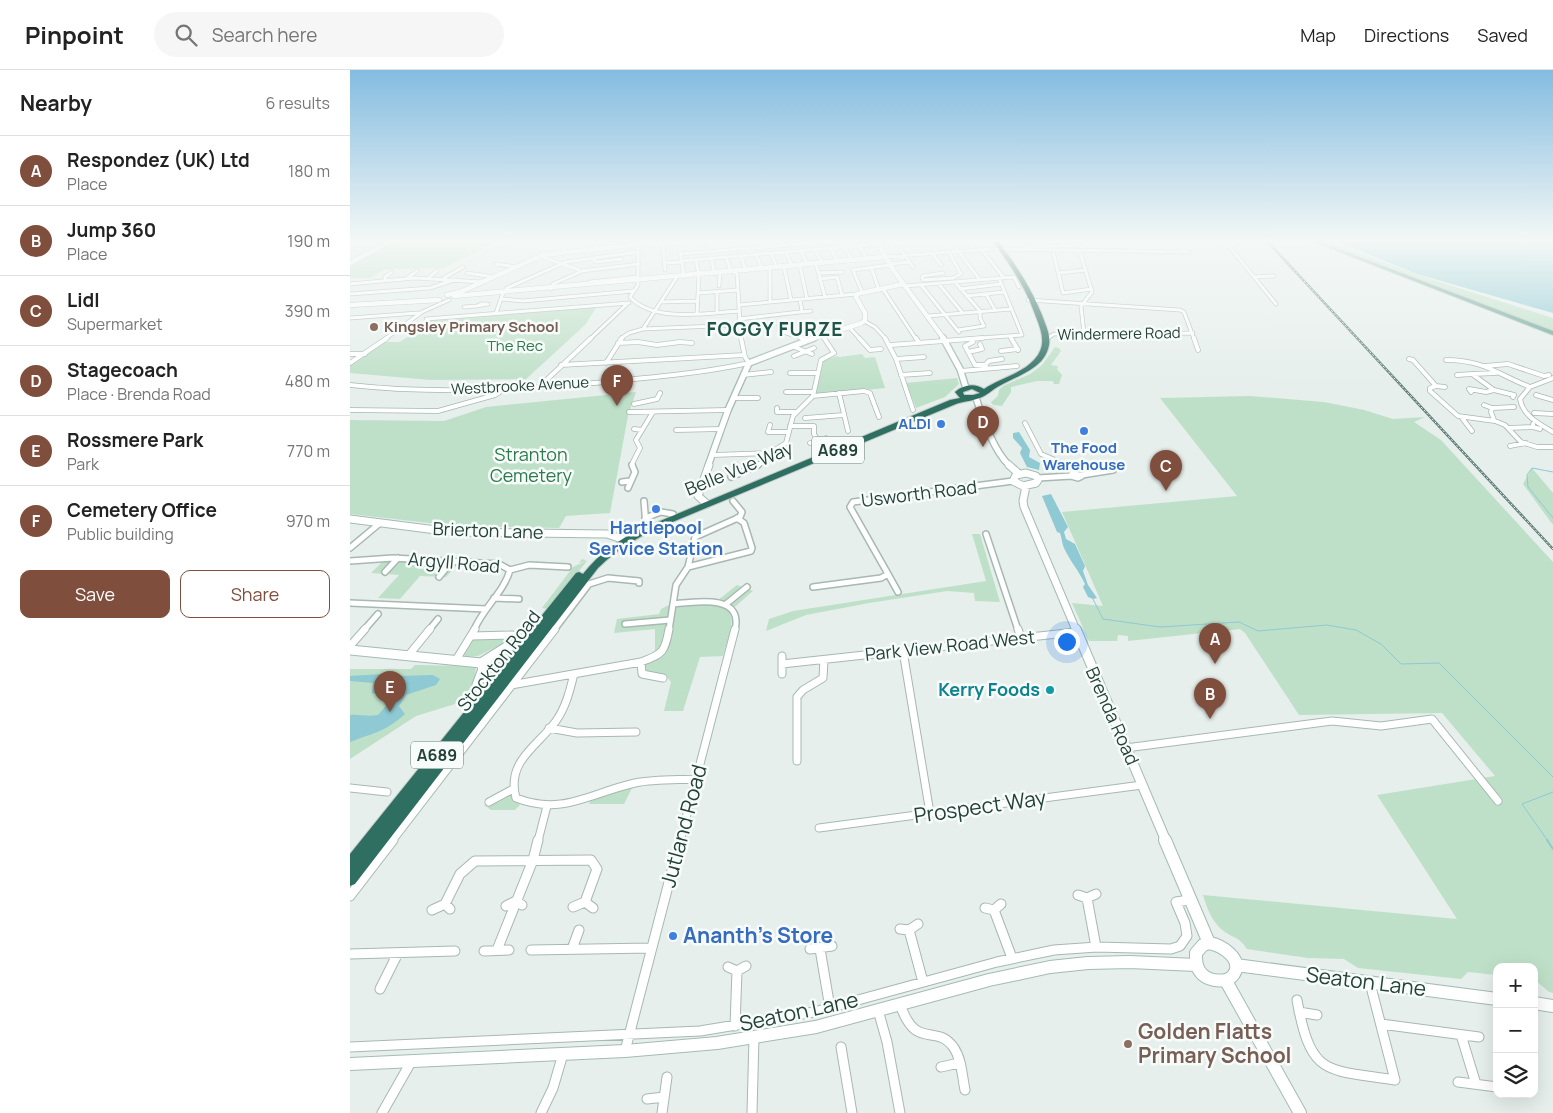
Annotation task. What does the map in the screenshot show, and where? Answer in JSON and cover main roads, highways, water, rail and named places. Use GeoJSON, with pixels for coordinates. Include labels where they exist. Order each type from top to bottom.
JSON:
{"type":"FeatureCollection","features":[{"type":"Feature","properties":{"kind":"highway","name":"A689"},"geometry":{"type":"LineString","coordinates":[[984,393],[992,386],[1021,373],[1034,364],[1043,354],[1046,339],[1031,300],[1024,289]]}},
{"type":"Feature","properties":{"kind":"highway","name":"A689"},"geometry":{"type":"LineString","coordinates":[[959,396],[970,388],[988,384],[1013,373],[1029,363],[1038,352],[1040,338],[1031,300]]}},
{"type":"Feature","properties":{"kind":"highway"},"geometry":{"type":"LineString","coordinates":[[970,388],[981,389],[984,393]]}},
{"type":"Feature","properties":{"kind":"highway","name":"Stockton Road"},"geometry":{"type":"LineString","coordinates":[[350,880],[491,705],[527,647],[595,566],[622,539],[959,396],[972,398],[984,393]]}},
{"type":"Feature","properties":{"kind":"highway","name":"Belle Vue Way"},"geometry":{"type":"LineString","coordinates":[[644,523],[705,503]]}},
{"type":"Feature","properties":{"kind":"highway","name":"Stockton Road"},"geometry":{"type":"LineString","coordinates":[[570,597],[595,556],[644,523]]}},
{"type":"Feature","properties":{"kind":"highway","name":"Stockton Road"},"geometry":{"type":"LineString","coordinates":[[350,864],[500,688]]}},
{"type":"Feature","properties":{"kind":"main road"},"geometry":{"type":"LineString","coordinates":[[1438,289],[1553,333]]}},
{"type":"Feature","properties":{"kind":"water"},"geometry":{"type":"Polygon","coordinates":[[[1468,289],[1553,289],[1553,313],[1468,289]]]}},
{"type":"Feature","properties":{"kind":"water"},"geometry":{"type":"Polygon","coordinates":[[[1019,432],[1030,450],[1029,457],[1040,463],[1039,470],[1027,467],[1020,453],[1022,448],[1013,438],[1013,433],[1019,432]]]}},
{"type":"Feature","properties":{"kind":"water"},"geometry":{"type":"Polygon","coordinates":[[[1051,494],[1068,527],[1064,532],[1066,539],[1075,544],[1085,566],[1083,571],[1088,585],[1097,598],[1088,597],[1083,587],[1085,584],[1064,548],[1060,533],[1057,532],[1042,496],[1051,494]]]}},
{"type":"Feature","properties":{"kind":"water"},"geometry":{"type":"Polygon","coordinates":[[[382,674],[396,676],[433,675],[440,679],[436,685],[406,695],[399,706],[405,714],[391,725],[350,742],[350,715],[378,715],[391,700],[372,693],[373,683],[350,681],[350,676],[382,674]]]}},
{"type":"Feature","properties":{"kind":"waterway"},"geometry":{"type":"LineString","coordinates":[[1553,472],[1532,468],[1527,475],[1528,487],[1553,518]]}},
{"type":"Feature","properties":{"kind":"waterway"},"geometry":{"type":"LineString","coordinates":[[1093,599],[1103,619],[1160,627],[1239,622],[1258,631],[1327,625],[1356,630],[1381,644],[1401,664],[1439,663],[1553,777]]}},
{"type":"Feature","properties":{"kind":"waterway"},"geometry":{"type":"LineString","coordinates":[[1548,841],[1522,804],[1553,792]]}},
{"type":"Feature","properties":{"kind":"waterway"},"geometry":{"type":"LineString","coordinates":[[1547,840],[1553,849]]}},
{"type":"Feature","properties":{"kind":"railway"},"geometry":{"type":"LineString","coordinates":[[1311,289],[1553,549]]}},
{"type":"Feature","properties":{"kind":"place","name":"Kingsley Primary School"},"geometry":{"type":"Point","coordinates":[374,327]}},
{"type":"Feature","properties":{"kind":"place","name":"Cemetery Office"},"geometry":{"type":"Point","coordinates":[617,406]}},
{"type":"Feature","properties":{"kind":"place","name":"ALDI"},"geometry":{"type":"Point","coordinates":[941,424]}},
{"type":"Feature","properties":{"kind":"place","name":"The Food Warehouse"},"geometry":{"type":"Point","coordinates":[1084,431]}},
{"type":"Feature","properties":{"kind":"place","name":"Stagecoach"},"geometry":{"type":"Point","coordinates":[983,447]}},
{"type":"Feature","properties":{"kind":"place","name":"Lidl"},"geometry":{"type":"Point","coordinates":[1166,491]}},
{"type":"Feature","properties":{"kind":"place","name":"Hartlepool Service Station"},"geometry":{"type":"Point","coordinates":[656,509]}},
{"type":"Feature","properties":{"kind":"place","name":"Respondez (UK) Ltd"},"geometry":{"type":"Point","coordinates":[1215,664]}},
{"type":"Feature","properties":{"kind":"place","name":"Kerry Foods"},"geometry":{"type":"Point","coordinates":[1050,690]}},
{"type":"Feature","properties":{"kind":"place","name":"Rossmere Park"},"geometry":{"type":"Point","coordinates":[390,712]}},
{"type":"Feature","properties":{"kind":"place","name":"Jump 360"},"geometry":{"type":"Point","coordinates":[1210,719]}},
{"type":"Feature","properties":{"kind":"place","name":"Ananth's Store"},"geometry":{"type":"Point","coordinates":[673,936]}},
{"type":"Feature","properties":{"kind":"place","name":"Golden Flatts Primary School"},"geometry":{"type":"Point","coordinates":[1128,1044]}},
{"type":"Feature","properties":{"kind":"district","name":"FOGGY FURZE"},"geometry":{"type":"Point","coordinates":[775,329]}},
{"type":"Feature","properties":{"kind":"park label","name":"The Rec"},"geometry":{"type":"Point","coordinates":[515,346]}},
{"type":"Feature","properties":{"kind":"park label","name":"Stranton Cemetery"},"geometry":{"type":"Point","coordinates":[531,465]}}]}
